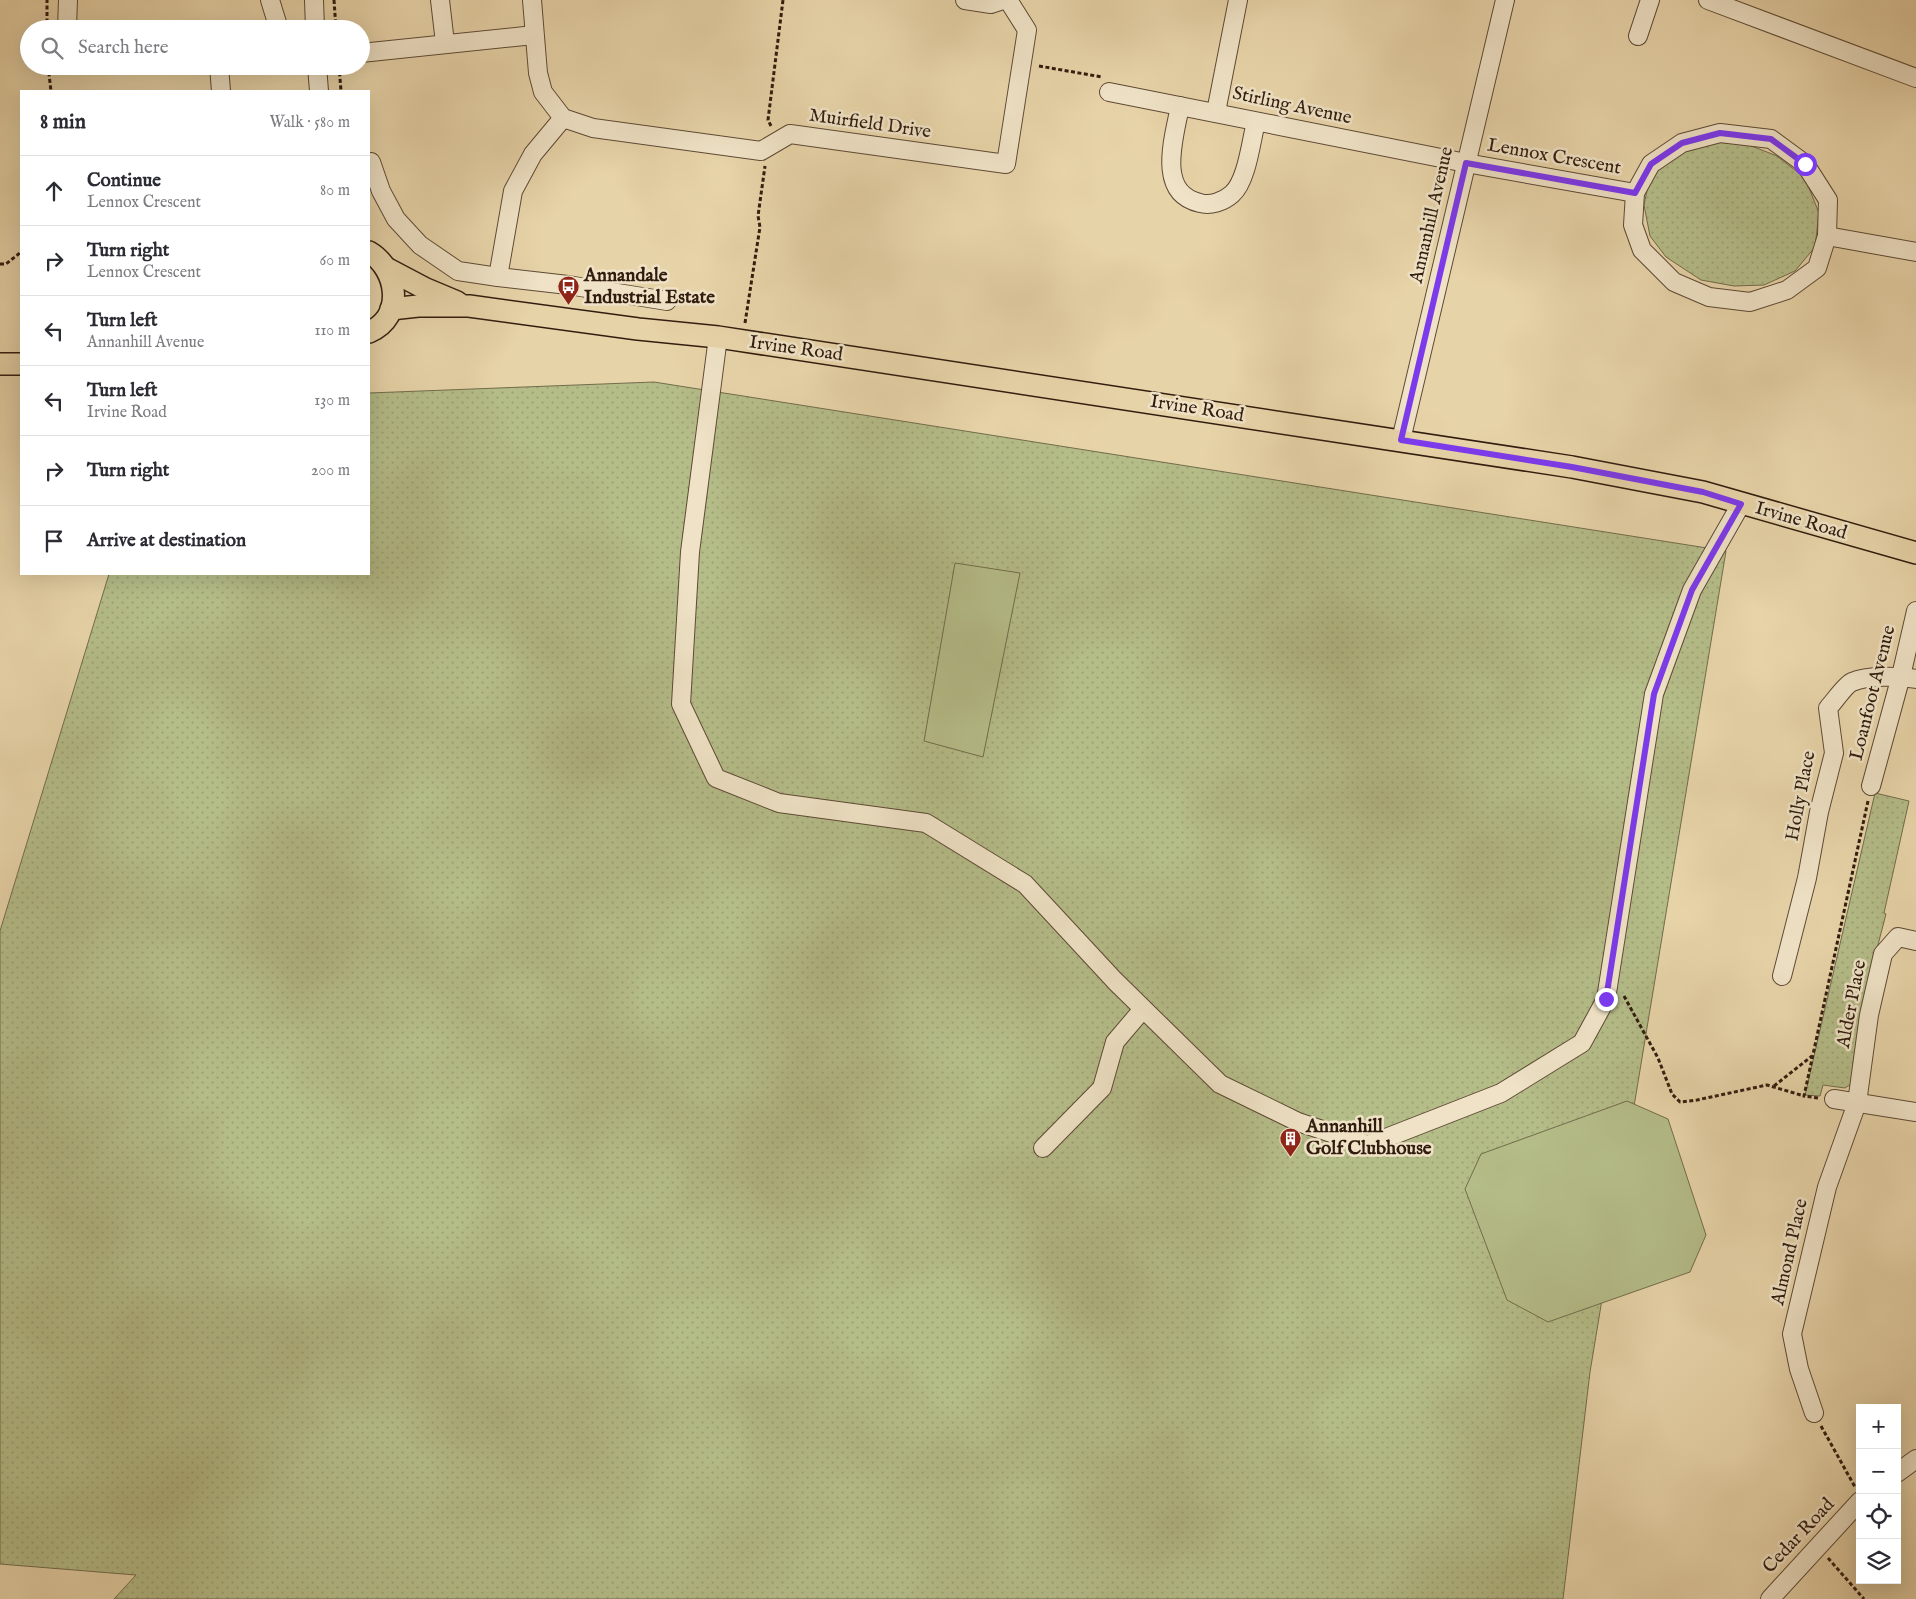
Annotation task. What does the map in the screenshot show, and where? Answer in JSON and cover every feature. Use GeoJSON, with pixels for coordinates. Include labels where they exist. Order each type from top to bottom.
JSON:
{"type":"FeatureCollection","features":[{"type":"Feature","properties":{"kind":"main road"},"geometry":{"type":"LineString","coordinates":[[370,253],[388,269],[393,282],[394,296],[390,309],[383,321],[370,331]]}},
{"type":"Feature","properties":{"kind":"main road"},"geometry":{"type":"LineString","coordinates":[[388,269],[426,289],[469,306]]}},
{"type":"Feature","properties":{"kind":"main road"},"geometry":{"type":"LineString","coordinates":[[390,309],[418,306],[469,306]]}},
{"type":"Feature","properties":{"kind":"main road","name":"Irvine Road"},"geometry":{"type":"LineString","coordinates":[[469,306],[638,329],[718,337],[1401,440],[1591,471],[1703,492],[1916,554]]}},
{"type":"Feature","properties":{"kind":"main road"},"geometry":{"type":"LineString","coordinates":[[0,364],[20,364]]}},
{"type":"Feature","properties":{"kind":"street"},"geometry":{"type":"LineString","coordinates":[[67,20],[68,0]]}},
{"type":"Feature","properties":{"kind":"street"},"geometry":{"type":"LineString","coordinates":[[270,0],[276,20]]}},
{"type":"Feature","properties":{"kind":"street"},"geometry":{"type":"LineString","coordinates":[[314,0],[315,20]]}},
{"type":"Feature","properties":{"kind":"street"},"geometry":{"type":"LineString","coordinates":[[440,0],[445,43]]}},
{"type":"Feature","properties":{"kind":"street"},"geometry":{"type":"LineString","coordinates":[[532,0],[538,73],[543,92],[563,118],[593,128],[761,151]]}},
{"type":"Feature","properties":{"kind":"street"},"geometry":{"type":"LineString","coordinates":[[965,0],[991,4],[1003,0]]}},
{"type":"Feature","properties":{"kind":"street","name":"Muirfield Drive"},"geometry":{"type":"LineString","coordinates":[[761,151],[790,134],[1006,164],[1027,30],[1008,0]]}},
{"type":"Feature","properties":{"kind":"street"},"geometry":{"type":"LineString","coordinates":[[1216,112],[1238,0]]}},
{"type":"Feature","properties":{"kind":"street","name":"Annanhill Avenue"},"geometry":{"type":"LineString","coordinates":[[1401,440],[1505,0]]}},
{"type":"Feature","properties":{"kind":"street"},"geometry":{"type":"LineString","coordinates":[[1638,36],[1650,0]]}},
{"type":"Feature","properties":{"kind":"street"},"geometry":{"type":"LineString","coordinates":[[1708,0],[1916,78]]}},
{"type":"Feature","properties":{"kind":"street"},"geometry":{"type":"LineString","coordinates":[[370,52],[534,35]]}},
{"type":"Feature","properties":{"kind":"street"},"geometry":{"type":"LineString","coordinates":[[220,75],[221,90]]}},
{"type":"Feature","properties":{"kind":"street"},"geometry":{"type":"LineString","coordinates":[[317,75],[319,90]]}},
{"type":"Feature","properties":{"kind":"street","name":"Stirling Avenue"},"geometry":{"type":"LineString","coordinates":[[1109,92],[1466,163]]}},
{"type":"Feature","properties":{"kind":"street"},"geometry":{"type":"LineString","coordinates":[[1180,106],[1170,156],[1173,180],[1181,195],[1193,202],[1208,205],[1232,194],[1243,176],[1256,122]]}},
{"type":"Feature","properties":{"kind":"street"},"geometry":{"type":"LineString","coordinates":[[498,278],[513,191],[533,154],[563,118]]}},
{"type":"Feature","properties":{"kind":"street","name":"Lennox Crescent"},"geometry":{"type":"LineString","coordinates":[[1720,133],[1771,139],[1805,164],[1828,200],[1827,236],[1817,268],[1787,290],[1750,302],[1709,297],[1674,282],[1642,250],[1633,225],[1635,193],[1651,164],[1682,143],[1720,133]]}},
{"type":"Feature","properties":{"kind":"street"},"geometry":{"type":"LineString","coordinates":[[371,162],[381,191],[396,219],[420,245],[458,271],[498,278],[568,284],[667,301]]}},
{"type":"Feature","properties":{"kind":"street","name":"Lennox Crescent"},"geometry":{"type":"LineString","coordinates":[[1466,163],[1635,193]]}},
{"type":"Feature","properties":{"kind":"street"},"geometry":{"type":"LineString","coordinates":[[1827,236],[1916,252]]}},
{"type":"Feature","properties":{"kind":"street"},"geometry":{"type":"LineString","coordinates":[[718,337],[690,552],[681,704],[716,778],[779,803],[926,824],[1025,884],[1115,981],[1220,1084],[1298,1122],[1368,1146],[1501,1093],[1582,1043],[1606,999],[1654,694],[1692,590],[1741,504]]}},
{"type":"Feature","properties":{"kind":"street","name":"Loanfoot Avenue"},"geometry":{"type":"LineString","coordinates":[[1871,786],[1909,678],[1916,611]]}},
{"type":"Feature","properties":{"kind":"street","name":"Holly Place"},"geometry":{"type":"LineString","coordinates":[[1782,976],[1807,878],[1819,812],[1834,753],[1828,708],[1850,682],[1865,679],[1909,678]]}},
{"type":"Feature","properties":{"kind":"street","name":"Alder Place"},"geometry":{"type":"LineString","coordinates":[[1857,1102],[1869,1015],[1884,954],[1898,936],[1916,941]]}},
{"type":"Feature","properties":{"kind":"street"},"geometry":{"type":"LineString","coordinates":[[1044,1148],[1102,1088],[1115,1042],[1143,1009]]}},
{"type":"Feature","properties":{"kind":"street"},"geometry":{"type":"LineString","coordinates":[[1834,1099],[1916,1112]]}},
{"type":"Feature","properties":{"kind":"street","name":"Almond Place"},"geometry":{"type":"LineString","coordinates":[[1814,1413],[1799,1369],[1792,1334],[1827,1187],[1857,1102]]}},
{"type":"Feature","properties":{"kind":"street"},"geometry":{"type":"LineString","coordinates":[[1901,1469],[1916,1459]]}},
{"type":"Feature","properties":{"kind":"street","name":"Cedar Road"},"geometry":{"type":"LineString","coordinates":[[1770,1599],[1819,1547],[1856,1495]]}},
{"type":"Feature","properties":{"kind":"path"},"geometry":{"type":"LineString","coordinates":[[47,0],[47,20]]}},
{"type":"Feature","properties":{"kind":"path"},"geometry":{"type":"LineString","coordinates":[[334,0],[335,20]]}},
{"type":"Feature","properties":{"kind":"path"},"geometry":{"type":"LineString","coordinates":[[778,140],[768,120],[783,0]]}},
{"type":"Feature","properties":{"kind":"path"},"geometry":{"type":"LineString","coordinates":[[1023,63],[1108,78],[1109,92]]}},
{"type":"Feature","properties":{"kind":"path"},"geometry":{"type":"LineString","coordinates":[[49,75],[51,90]]}},
{"type":"Feature","properties":{"kind":"path"},"geometry":{"type":"LineString","coordinates":[[339,75],[341,90]]}},
{"type":"Feature","properties":{"kind":"path"},"geometry":{"type":"LineString","coordinates":[[742,341],[760,228],[758,216],[765,164],[761,151]]}},
{"type":"Feature","properties":{"kind":"path"},"geometry":{"type":"LineString","coordinates":[[0,264],[6,264],[20,253]]}},
{"type":"Feature","properties":{"kind":"path"},"geometry":{"type":"LineString","coordinates":[[1804,1096],[1871,786]]}},
{"type":"Feature","properties":{"kind":"path"},"geometry":{"type":"LineString","coordinates":[[1610,972],[1658,1058],[1672,1094],[1680,1102],[1767,1085],[1804,1096],[1834,1099]]}},
{"type":"Feature","properties":{"kind":"path"},"geometry":{"type":"LineString","coordinates":[[1773,1087],[1813,1055]]}},
{"type":"Feature","properties":{"kind":"path"},"geometry":{"type":"LineString","coordinates":[[1814,1413],[1856,1492]]}},
{"type":"Feature","properties":{"kind":"path"},"geometry":{"type":"LineString","coordinates":[[1819,1547],[1864,1599]]}},
{"type":"Feature","properties":{"kind":"green space"},"geometry":{"type":"Polygon","coordinates":[[[1711,142],[1744,143],[1777,156],[1805,178],[1819,213],[1815,247],[1795,271],[1764,285],[1734,286],[1701,280],[1666,257],[1650,236],[1644,205],[1649,181],[1657,168],[1682,151],[1711,142]]]}},
{"type":"Feature","properties":{"kind":"green space"},"geometry":{"type":"Polygon","coordinates":[[[654,382],[1726,551],[1590,1372],[1563,1599],[114,1599],[136,1575],[0,1564],[0,931],[109,575],[370,575],[370,393],[654,382]]]}},
{"type":"Feature","properties":{"kind":"green space"},"geometry":{"type":"Polygon","coordinates":[[[955,563],[1020,573],[983,757],[924,741],[955,563]]]}},
{"type":"Feature","properties":{"kind":"green space"},"geometry":{"type":"Polygon","coordinates":[[[1875,793],[1909,801],[1884,913],[1886,914],[1867,987],[1856,1081],[1845,1088],[1823,1085],[1820,1096],[1805,1095],[1875,793]]]}},
{"type":"Feature","properties":{"kind":"green space"},"geometry":{"type":"Polygon","coordinates":[[[1627,1101],[1668,1119],[1706,1235],[1690,1272],[1548,1322],[1507,1300],[1465,1189],[1481,1154],[1627,1101]]]}},
{"type":"Feature","properties":{"kind":"place","name":"Annandale Industrial Estate"},"geometry":{"type":"Point","coordinates":[568,306]}},
{"type":"Feature","properties":{"kind":"place","name":"Annanhill Golf Clubhouse"},"geometry":{"type":"Point","coordinates":[1290,1157]}},
{"type":"Feature","properties":{"kind":"route"},"geometry":{"type":"LineString","coordinates":[[1606,999],[1654,694],[1692,590],[1741,504],[1703,492],[1572,467],[1401,440],[1466,163],[1635,193],[1651,164],[1682,143],[1720,133],[1771,139],[1805,164]]}}]}
